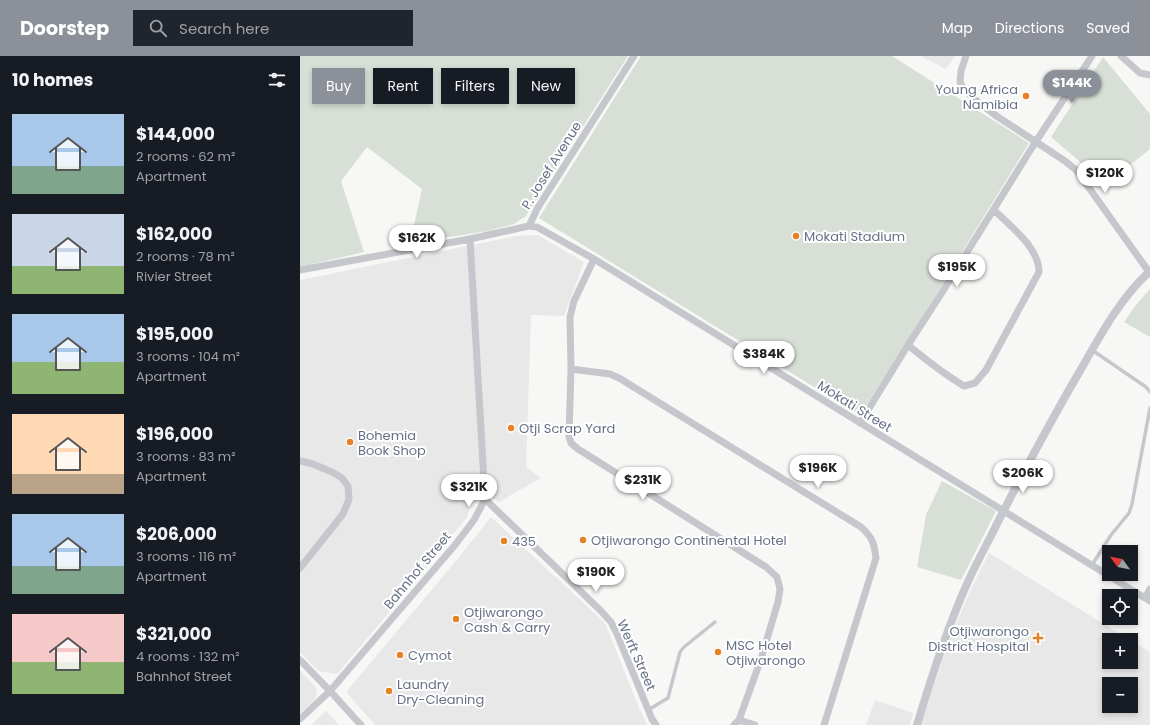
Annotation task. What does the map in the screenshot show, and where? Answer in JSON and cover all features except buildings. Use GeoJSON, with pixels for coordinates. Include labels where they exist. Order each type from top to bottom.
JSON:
{"type":"FeatureCollection","features":[{"type":"Feature","properties":{"kind":"street","name":"P. Josef Avenue"},"geometry":{"type":"LineString","coordinates":[[529,226],[537,209],[634,56]]}},
{"type":"Feature","properties":{"kind":"street"},"geometry":{"type":"LineString","coordinates":[[917,725],[934,669],[948,630],[967,584],[1004,510],[1058,409],[1092,350],[1124,299],[1149,272],[1076,170],[973,98],[964,89],[960,82],[961,71],[966,56]]}},
{"type":"Feature","properties":{"kind":"street"},"geometry":{"type":"LineString","coordinates":[[860,423],[1036,141],[1092,56]]}},
{"type":"Feature","properties":{"kind":"street"},"geometry":{"type":"LineString","coordinates":[[1122,56],[1140,73],[1150,76]]}},
{"type":"Feature","properties":{"kind":"street"},"geometry":{"type":"LineString","coordinates":[[908,345],[953,380],[964,386],[975,383],[986,370],[1039,272],[1039,264],[1029,244],[994,210]]}},
{"type":"Feature","properties":{"kind":"street"},"geometry":{"type":"LineString","coordinates":[[300,270],[470,239],[529,226]]}},
{"type":"Feature","properties":{"kind":"street","name":"Mokati Street"},"geometry":{"type":"LineString","coordinates":[[529,226],[537,227],[594,259],[1148,599]]}},
{"type":"Feature","properties":{"kind":"street"},"geometry":{"type":"LineString","coordinates":[[470,239],[485,499]]}},
{"type":"Feature","properties":{"kind":"street"},"geometry":{"type":"LineString","coordinates":[[594,259],[574,301],[570,317],[571,369],[569,436],[572,443],[578,449],[766,567],[777,577],[780,590],[778,602],[761,659],[737,722],[755,725]]}},
{"type":"Feature","properties":{"kind":"street"},"geometry":{"type":"LineString","coordinates":[[571,369],[610,374],[619,378],[861,527],[870,535],[875,546],[876,558],[824,725]]}},
{"type":"Feature","properties":{"kind":"street"},"geometry":{"type":"LineString","coordinates":[[300,460],[332,472],[342,478],[348,486],[349,499],[343,514],[300,568]]}},
{"type":"Feature","properties":{"kind":"street","name":"Bahnhof Street"},"geometry":{"type":"LineString","coordinates":[[300,720],[330,691],[455,545],[474,520],[485,499]]}},
{"type":"Feature","properties":{"kind":"street","name":"Werft Street"},"geometry":{"type":"LineString","coordinates":[[485,499],[611,622],[648,710],[656,725]]}},
{"type":"Feature","properties":{"kind":"street"},"geometry":{"type":"LineString","coordinates":[[1148,599],[1150,589]]}},
{"type":"Feature","properties":{"kind":"street"},"geometry":{"type":"LineString","coordinates":[[300,660],[361,725]]}},
{"type":"Feature","properties":{"kind":"lane"},"geometry":{"type":"LineString","coordinates":[[1092,350],[1146,387],[1150,392]]}},
{"type":"Feature","properties":{"kind":"lane"},"geometry":{"type":"LineString","coordinates":[[1092,565],[1111,535],[1129,513],[1150,408]]}},
{"type":"Feature","properties":{"kind":"lane"},"geometry":{"type":"LineString","coordinates":[[648,710],[668,698],[680,652],[714,622]]}},
{"type":"Feature","properties":{"kind":"shaded area"},"geometry":{"type":"Polygon","coordinates":[[[300,56],[628,56],[526,216],[514,224],[488,231],[410,243],[422,189],[367,147],[341,181],[364,252],[300,267],[300,56]]]}},
{"type":"Feature","properties":{"kind":"shaded area"},"geometry":{"type":"Polygon","coordinates":[[[641,56],[892,56],[1029,143],[864,409],[855,412],[539,218],[641,56]]]}},
{"type":"Feature","properties":{"kind":"shaded area"},"geometry":{"type":"Polygon","coordinates":[[[921,56],[955,56],[946,69],[921,56]]]}},
{"type":"Feature","properties":{"kind":"shaded area"},"geometry":{"type":"Polygon","coordinates":[[[1103,57],[1150,114],[1150,149],[1101,188],[1078,160],[1051,137],[1103,57]]]}},
{"type":"Feature","properties":{"kind":"shaded area"},"geometry":{"type":"Polygon","coordinates":[[[538,235],[584,262],[564,316],[531,315],[526,467],[541,478],[499,502],[476,487],[467,517],[404,595],[337,674],[318,671],[300,652],[300,280],[516,236],[538,235]]]}},
{"type":"Feature","properties":{"kind":"shaded area"},"geometry":{"type":"Polygon","coordinates":[[[1150,289],[1150,337],[1124,322],[1135,306],[1150,289]]]}},
{"type":"Feature","properties":{"kind":"shaded area"},"geometry":{"type":"Polygon","coordinates":[[[942,481],[996,511],[961,580],[917,567],[926,515],[942,481]]]}},
{"type":"Feature","properties":{"kind":"shaded area"},"geometry":{"type":"Polygon","coordinates":[[[491,517],[605,623],[647,725],[375,725],[346,692],[491,517]]]}},
{"type":"Feature","properties":{"kind":"shaded area","name":"Otjiwarongo District Hospital"},"geometry":{"type":"Polygon","coordinates":[[[989,553],[1102,623],[1102,625],[1106,625],[1119,633],[1102,633],[1102,669],[1138,669],[1138,644],[1150,652],[1150,725],[921,725],[951,635],[989,553]]]}},
{"type":"Feature","properties":{"kind":"shaded area"},"geometry":{"type":"Polygon","coordinates":[[[300,670],[317,688],[316,698],[300,713],[300,670]]]}},
{"type":"Feature","properties":{"kind":"shaded area"},"geometry":{"type":"Polygon","coordinates":[[[875,700],[913,713],[910,725],[866,725],[875,700]]]}},
{"type":"Feature","properties":{"kind":"shaded area"},"geometry":{"type":"Polygon","coordinates":[[[326,711],[339,725],[311,725],[326,711]]]}},
{"type":"Feature","properties":{"kind":"place","name":"Young Africa Namibia"},"geometry":{"type":"Point","coordinates":[1026,96]}},
{"type":"Feature","properties":{"kind":"place","name":"Mokati Stadium"},"geometry":{"type":"Point","coordinates":[796,236]}},
{"type":"Feature","properties":{"kind":"place","name":"Otji Scrap Yard"},"geometry":{"type":"Point","coordinates":[511,428]}},
{"type":"Feature","properties":{"kind":"place","name":"Bohemia Book Shop"},"geometry":{"type":"Point","coordinates":[350,442]}},
{"type":"Feature","properties":{"kind":"place","name":"Otjiwarongo Continental Hotel"},"geometry":{"type":"Point","coordinates":[583,540]}},
{"type":"Feature","properties":{"kind":"place","name":"435"},"geometry":{"type":"Point","coordinates":[504,541]}},
{"type":"Feature","properties":{"kind":"place","name":"Otjiwarongo Cash & Carry"},"geometry":{"type":"Point","coordinates":[456,619]}},
{"type":"Feature","properties":{"kind":"place","name":"Otjiwarongo District Hospital"},"geometry":{"type":"Point","coordinates":[1038,638]}},
{"type":"Feature","properties":{"kind":"place","name":"MSC Hotel Otjiwarongo"},"geometry":{"type":"Point","coordinates":[718,652]}},
{"type":"Feature","properties":{"kind":"place","name":"Cymot"},"geometry":{"type":"Point","coordinates":[400,655]}},
{"type":"Feature","properties":{"kind":"place","name":"Laundry Dry-Cleaning"},"geometry":{"type":"Point","coordinates":[389,691]}}]}
